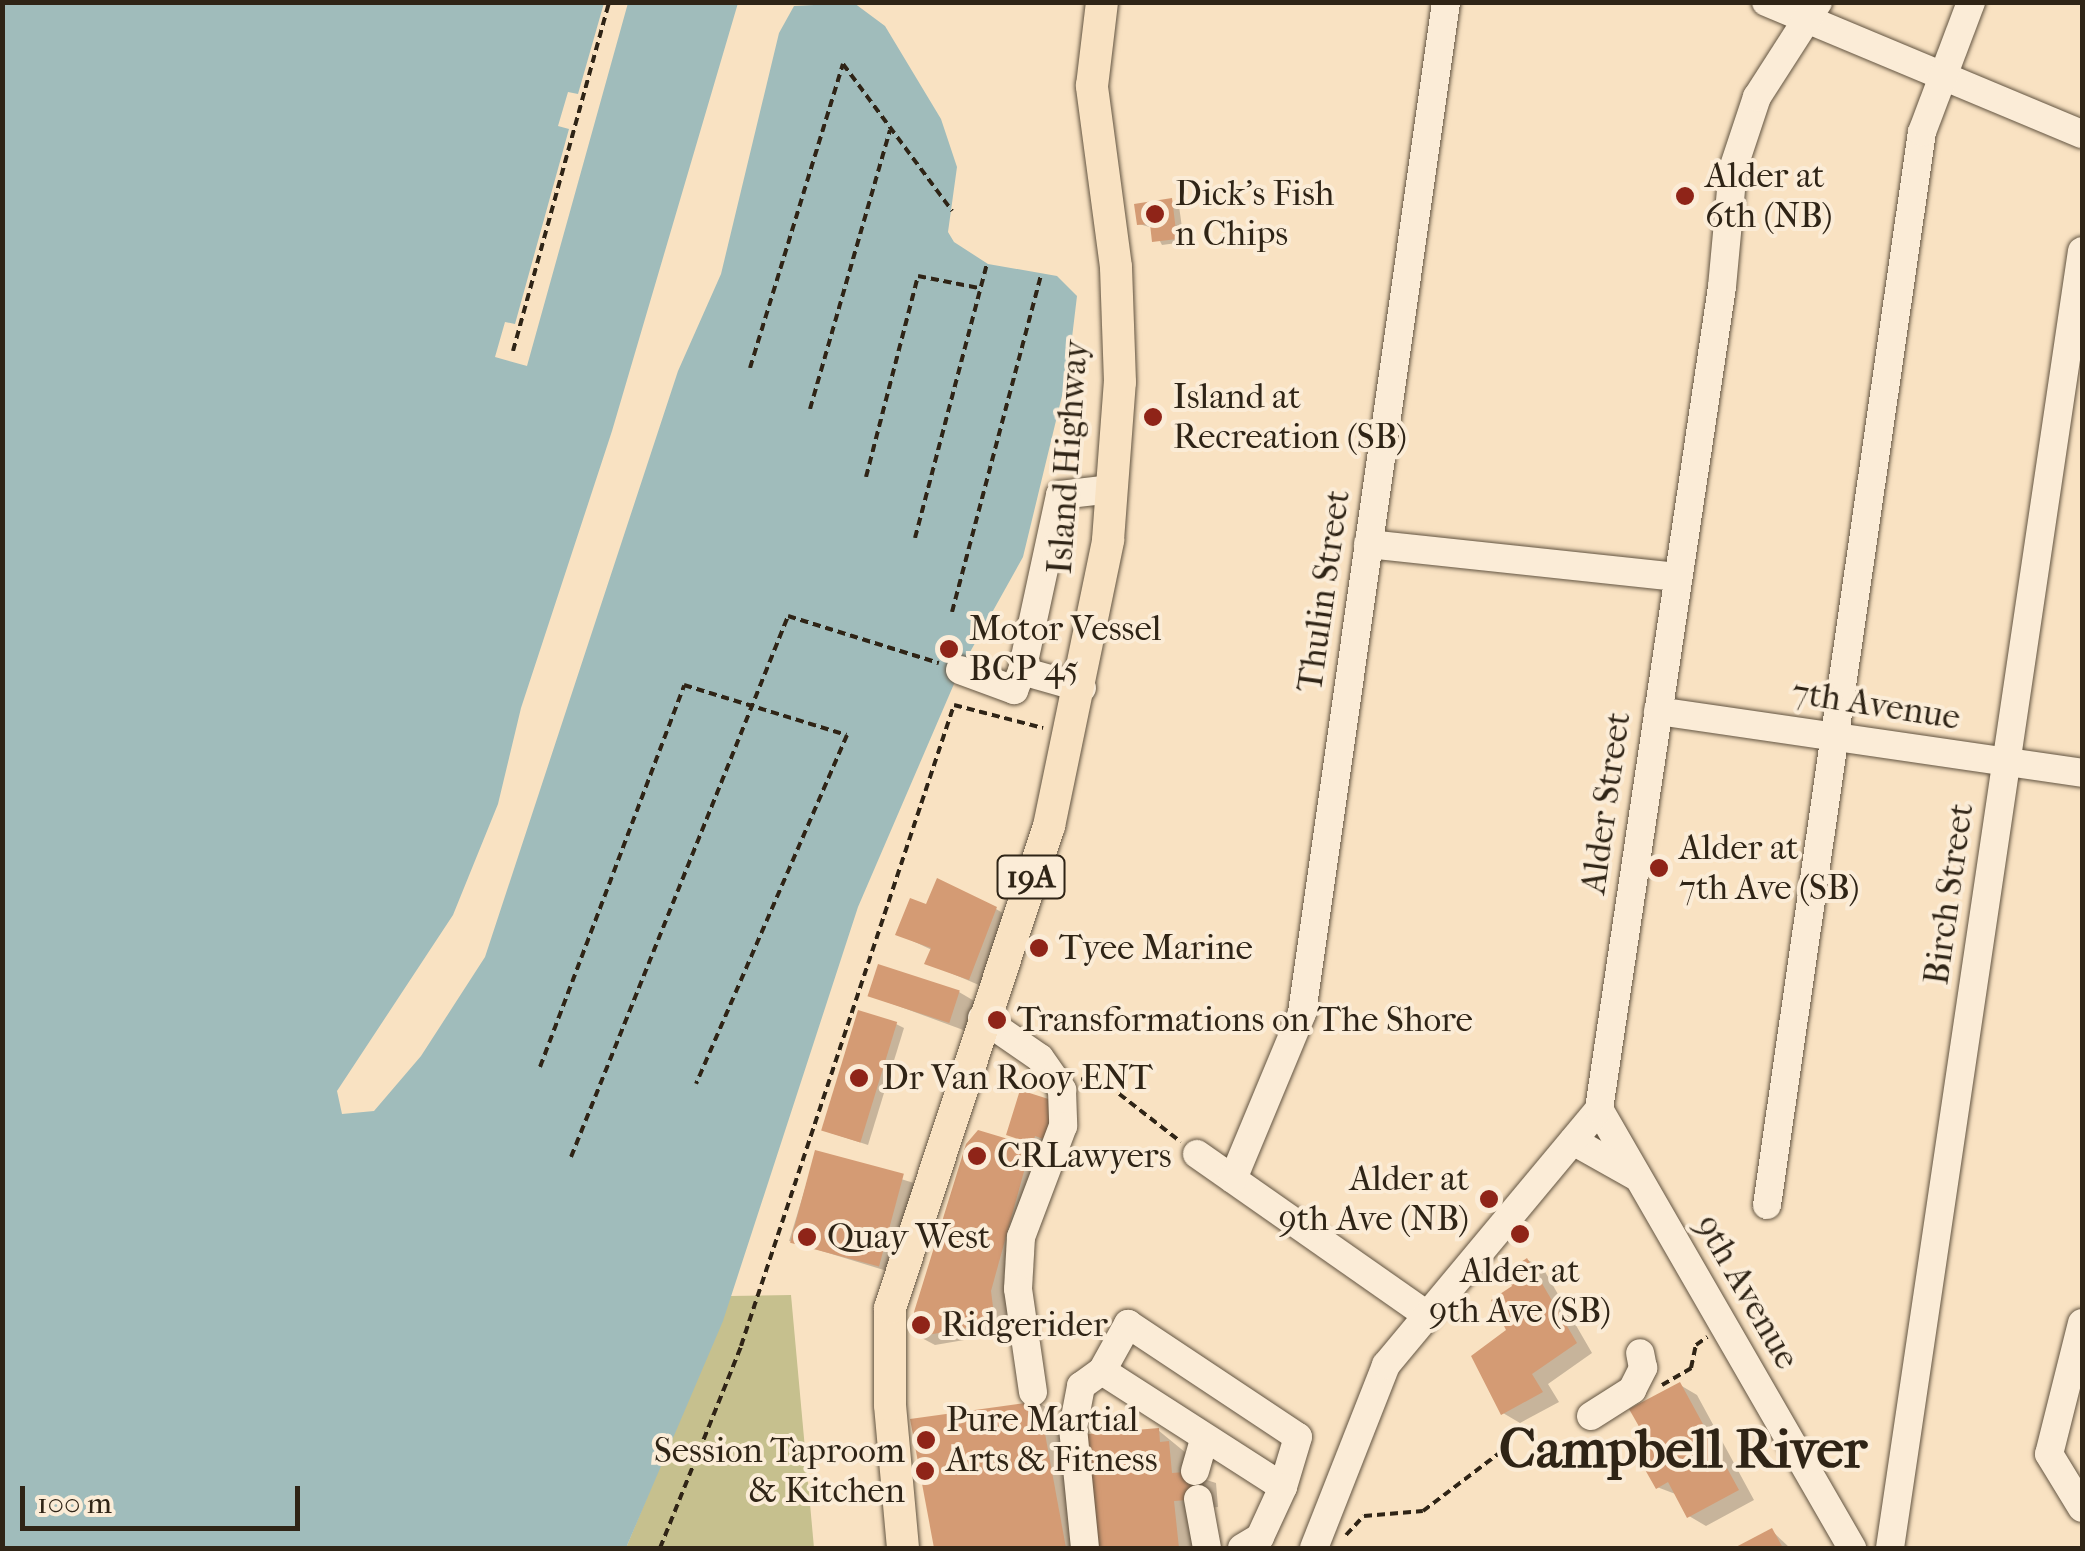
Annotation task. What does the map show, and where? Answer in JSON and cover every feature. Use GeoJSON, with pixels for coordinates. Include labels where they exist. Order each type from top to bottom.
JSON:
{"type":"FeatureCollection","features":[{"type":"Feature","properties":{"kind":"main road","name":"Island Highway"},"geometry":{"type":"LineString","coordinates":[[904,1548],[890,1405],[890,1308],[982,1018],[1049,826],[1082,688],[1112,489],[1120,382],[1116,267],[1092,86],[1102,2]]}},
{"type":"Feature","properties":{"kind":"street","name":"Thulin Street"},"geometry":{"type":"LineString","coordinates":[[1233,1179],[1302,1013],[1446,2]]}},
{"type":"Feature","properties":{"kind":"street"},"geometry":{"type":"LineString","coordinates":[[1766,2],[1812,11],[1941,74],[2082,134]]}},
{"type":"Feature","properties":{"kind":"street"},"geometry":{"type":"LineString","coordinates":[[1767,1205],[1922,132],[1971,2]]}},
{"type":"Feature","properties":{"kind":"street","name":"Alder Street"},"geometry":{"type":"LineString","coordinates":[[1314,1548],[1386,1365],[1598,1108],[1722,287],[1732,169],[1757,97],[1812,11]]}},
{"type":"Feature","properties":{"kind":"street","name":"Birch Street"},"geometry":{"type":"LineString","coordinates":[[1890,1548],[2082,251]]}},
{"type":"Feature","properties":{"kind":"street"},"geometry":{"type":"LineString","coordinates":[[960,670],[1014,690],[1022,670],[1060,495],[1112,489]]}},
{"type":"Feature","properties":{"kind":"street"},"geometry":{"type":"LineString","coordinates":[[1368,544],[1677,577]]}},
{"type":"Feature","properties":{"kind":"street"},"geometry":{"type":"LineString","coordinates":[[1022,670],[1082,688]]}},
{"type":"Feature","properties":{"kind":"street","name":"7th Avenue"},"geometry":{"type":"LineString","coordinates":[[1658,712],[2082,773]]}},
{"type":"Feature","properties":{"kind":"street"},"geometry":{"type":"LineString","coordinates":[[982,1018],[1040,1058],[1062,1090],[1063,1126],[1021,1238],[1018,1289],[1033,1392]]}},
{"type":"Feature","properties":{"kind":"street","name":"9th Avenue"},"geometry":{"type":"LineString","coordinates":[[1598,1108],[1852,1548]]}},
{"type":"Feature","properties":{"kind":"street","name":"9th Avenue"},"geometry":{"type":"LineString","coordinates":[[1573,1141],[1636,1177]]}},
{"type":"Feature","properties":{"kind":"street"},"geometry":{"type":"LineString","coordinates":[[1197,1154],[1427,1315]]}},
{"type":"Feature","properties":{"kind":"street"},"geometry":{"type":"LineString","coordinates":[[2082,1323],[2049,1454],[2082,1508]]}},
{"type":"Feature","properties":{"kind":"street"},"geometry":{"type":"LineString","coordinates":[[1085,1548],[1073,1428],[1081,1386],[1102,1372],[1128,1324],[1298,1437],[1284,1487],[1260,1537],[1242,1548]]}},
{"type":"Feature","properties":{"kind":"street"},"geometry":{"type":"LineString","coordinates":[[1591,1416],[1632,1390],[1643,1368],[1640,1353]]}},
{"type":"Feature","properties":{"kind":"street"},"geometry":{"type":"LineString","coordinates":[[1102,1372],[1204,1440],[1284,1487]]}},
{"type":"Feature","properties":{"kind":"street"},"geometry":{"type":"LineString","coordinates":[[1204,1440],[1197,1485],[1207,1548]]}},
{"type":"Feature","properties":{"kind":"path"},"geometry":{"type":"LineString","coordinates":[[513,351],[609,2]]}},
{"type":"Feature","properties":{"kind":"path"},"geometry":{"type":"LineString","coordinates":[[750,368],[843,64],[952,211]]}},
{"type":"Feature","properties":{"kind":"path"},"geometry":{"type":"LineString","coordinates":[[810,409],[890,128]]}},
{"type":"Feature","properties":{"kind":"path"},"geometry":{"type":"LineString","coordinates":[[914,538],[988,264]]}},
{"type":"Feature","properties":{"kind":"path"},"geometry":{"type":"LineString","coordinates":[[952,612],[1041,274]]}},
{"type":"Feature","properties":{"kind":"path"},"geometry":{"type":"LineString","coordinates":[[866,477],[918,276],[981,289]]}},
{"type":"Feature","properties":{"kind":"path"},"geometry":{"type":"LineString","coordinates":[[570,1157],[788,616],[960,670]]}},
{"type":"Feature","properties":{"kind":"path"},"geometry":{"type":"LineString","coordinates":[[540,1067],[684,685],[847,735],[696,1084]]}},
{"type":"Feature","properties":{"kind":"path"},"geometry":{"type":"LineString","coordinates":[[660,1548],[740,1346],[954,705],[1070,736]]}},
{"type":"Feature","properties":{"kind":"path"},"geometry":{"type":"LineString","coordinates":[[1109,1086],[1197,1154]]}},
{"type":"Feature","properties":{"kind":"path"},"geometry":{"type":"LineString","coordinates":[[1652,1389],[1691,1368],[1696,1345],[1722,1324]]}},
{"type":"Feature","properties":{"kind":"path"},"geometry":{"type":"LineString","coordinates":[[1339,1548],[1352,1523],[1390,1510],[1423,1511],[1502,1451]]}},
{"type":"Feature","properties":{"kind":"shaded area"},"geometry":{"type":"Polygon","coordinates":[[[791,1295],[814,1548],[626,1548],[730,1296],[791,1295]]]}},
{"type":"Feature","properties":{"kind":"water"},"geometry":{"type":"Polygon","coordinates":[[[3,3],[738,3],[612,431],[521,708],[498,804],[453,915],[337,1091],[342,1114],[374,1111],[421,1056],[485,957],[678,371],[721,274],[779,33],[794,6],[854,3],[885,26],[941,119],[957,167],[948,232],[954,242],[988,264],[1057,276],[1077,296],[1068,371],[1023,557],[960,670],[858,907],[723,1321],[626,1548],[3,1548],[3,3]]]}},
{"type":"Feature","properties":{"kind":"pier"},"geometry":{"type":"Polygon","coordinates":[[[604,3],[628,3],[527,366],[495,357],[505,322],[515,324],[569,129],[558,126],[568,92],[578,94],[604,3]]]}},
{"type":"Feature","properties":{"kind":"building","name":"Dick's Fish n Chips"},"geometry":{"type":"Polygon","coordinates":[[[1172,198],[1177,239],[1152,242],[1150,224],[1137,225],[1134,204],[1172,198]]]}},
{"type":"Feature","properties":{"kind":"building"},"geometry":{"type":"Polygon","coordinates":[[[937,878],[997,907],[969,980],[924,964],[931,948],[895,935],[910,898],[926,904],[937,878]]]}},
{"type":"Feature","properties":{"kind":"building"},"geometry":{"type":"Polygon","coordinates":[[[878,964],[960,991],[949,1023],[867,996],[878,964]]]}},
{"type":"Feature","properties":{"kind":"building"},"geometry":{"type":"Polygon","coordinates":[[[858,1010],[897,1022],[860,1142],[821,1130],[858,1010]]]}},
{"type":"Feature","properties":{"kind":"building"},"geometry":{"type":"Polygon","coordinates":[[[1020,1090],[1058,1102],[1046,1140],[1035,1136],[1033,1144],[1006,1135],[1020,1090]]]}},
{"type":"Feature","properties":{"kind":"building"},"geometry":{"type":"Polygon","coordinates":[[[978,1130],[1031,1146],[991,1291],[995,1323],[916,1337],[914,1312],[966,1144],[978,1130]]]}},
{"type":"Feature","properties":{"kind":"building"},"geometry":{"type":"Polygon","coordinates":[[[815,1150],[904,1174],[879,1267],[790,1243],[815,1150]]]}},
{"type":"Feature","properties":{"kind":"building"},"geometry":{"type":"Polygon","coordinates":[[[1527,1258],[1577,1343],[1532,1374],[1543,1392],[1501,1415],[1471,1356],[1506,1330],[1491,1300],[1512,1286],[1505,1272],[1527,1258]]]}},
{"type":"Feature","properties":{"kind":"building"},"geometry":{"type":"Polygon","coordinates":[[[1680,1382],[1739,1490],[1687,1518],[1668,1482],[1656,1489],[1635,1452],[1649,1444],[1629,1409],[1680,1382]]]}},
{"type":"Feature","properties":{"kind":"building"},"geometry":{"type":"Polygon","coordinates":[[[1039,1401],[1066,1548],[934,1548],[910,1419],[1039,1401]]]}},
{"type":"Feature","properties":{"kind":"building"},"geometry":{"type":"Polygon","coordinates":[[[1159,1428],[1160,1442],[1169,1441],[1172,1473],[1199,1471],[1202,1499],[1174,1501],[1179,1548],[1087,1548],[1076,1435],[1159,1428]]]}},
{"type":"Feature","properties":{"kind":"building"},"geometry":{"type":"Polygon","coordinates":[[[1772,1528],[1783,1548],[1734,1548],[1772,1528]]]}},
{"type":"Feature","properties":{"kind":"place","name":"Alder at 6th (NB)"},"geometry":{"type":"Point","coordinates":[1685,196]}},
{"type":"Feature","properties":{"kind":"place","name":"Dick's Fish n Chips"},"geometry":{"type":"Point","coordinates":[1155,214]}},
{"type":"Feature","properties":{"kind":"place","name":"Island at Recreation (SB)"},"geometry":{"type":"Point","coordinates":[1153,417]}},
{"type":"Feature","properties":{"kind":"place","name":"Motor Vessel BCP 45"},"geometry":{"type":"Point","coordinates":[949,649]}},
{"type":"Feature","properties":{"kind":"place","name":"Alder at 7th Ave (SB)"},"geometry":{"type":"Point","coordinates":[1659,868]}},
{"type":"Feature","properties":{"kind":"place","name":"Tyee Marine"},"geometry":{"type":"Point","coordinates":[1039,948]}},
{"type":"Feature","properties":{"kind":"place","name":"Transformations on The Shore"},"geometry":{"type":"Point","coordinates":[997,1020]}},
{"type":"Feature","properties":{"kind":"place","name":"Dr Van Rooy ENT"},"geometry":{"type":"Point","coordinates":[859,1078]}},
{"type":"Feature","properties":{"kind":"place","name":"CRLawyers"},"geometry":{"type":"Point","coordinates":[977,1156]}},
{"type":"Feature","properties":{"kind":"place","name":"Alder at 9th Ave (NB)"},"geometry":{"type":"Point","coordinates":[1489,1199]}},
{"type":"Feature","properties":{"kind":"place","name":"Alder at 9th Ave (SB)"},"geometry":{"type":"Point","coordinates":[1520,1234]}},
{"type":"Feature","properties":{"kind":"place","name":"Quay West"},"geometry":{"type":"Point","coordinates":[807,1237]}},
{"type":"Feature","properties":{"kind":"place","name":"Ridgerider"},"geometry":{"type":"Point","coordinates":[921,1325]}},
{"type":"Feature","properties":{"kind":"place","name":"Pure Martial Arts & Fitness"},"geometry":{"type":"Point","coordinates":[926,1440]}},
{"type":"Feature","properties":{"kind":"place","name":"Session Taproom & Kitchen"},"geometry":{"type":"Point","coordinates":[925,1471]}},
{"type":"Feature","properties":{"kind":"district","name":"Campbell River"},"geometry":{"type":"Point","coordinates":[1683,1450]}}]}
